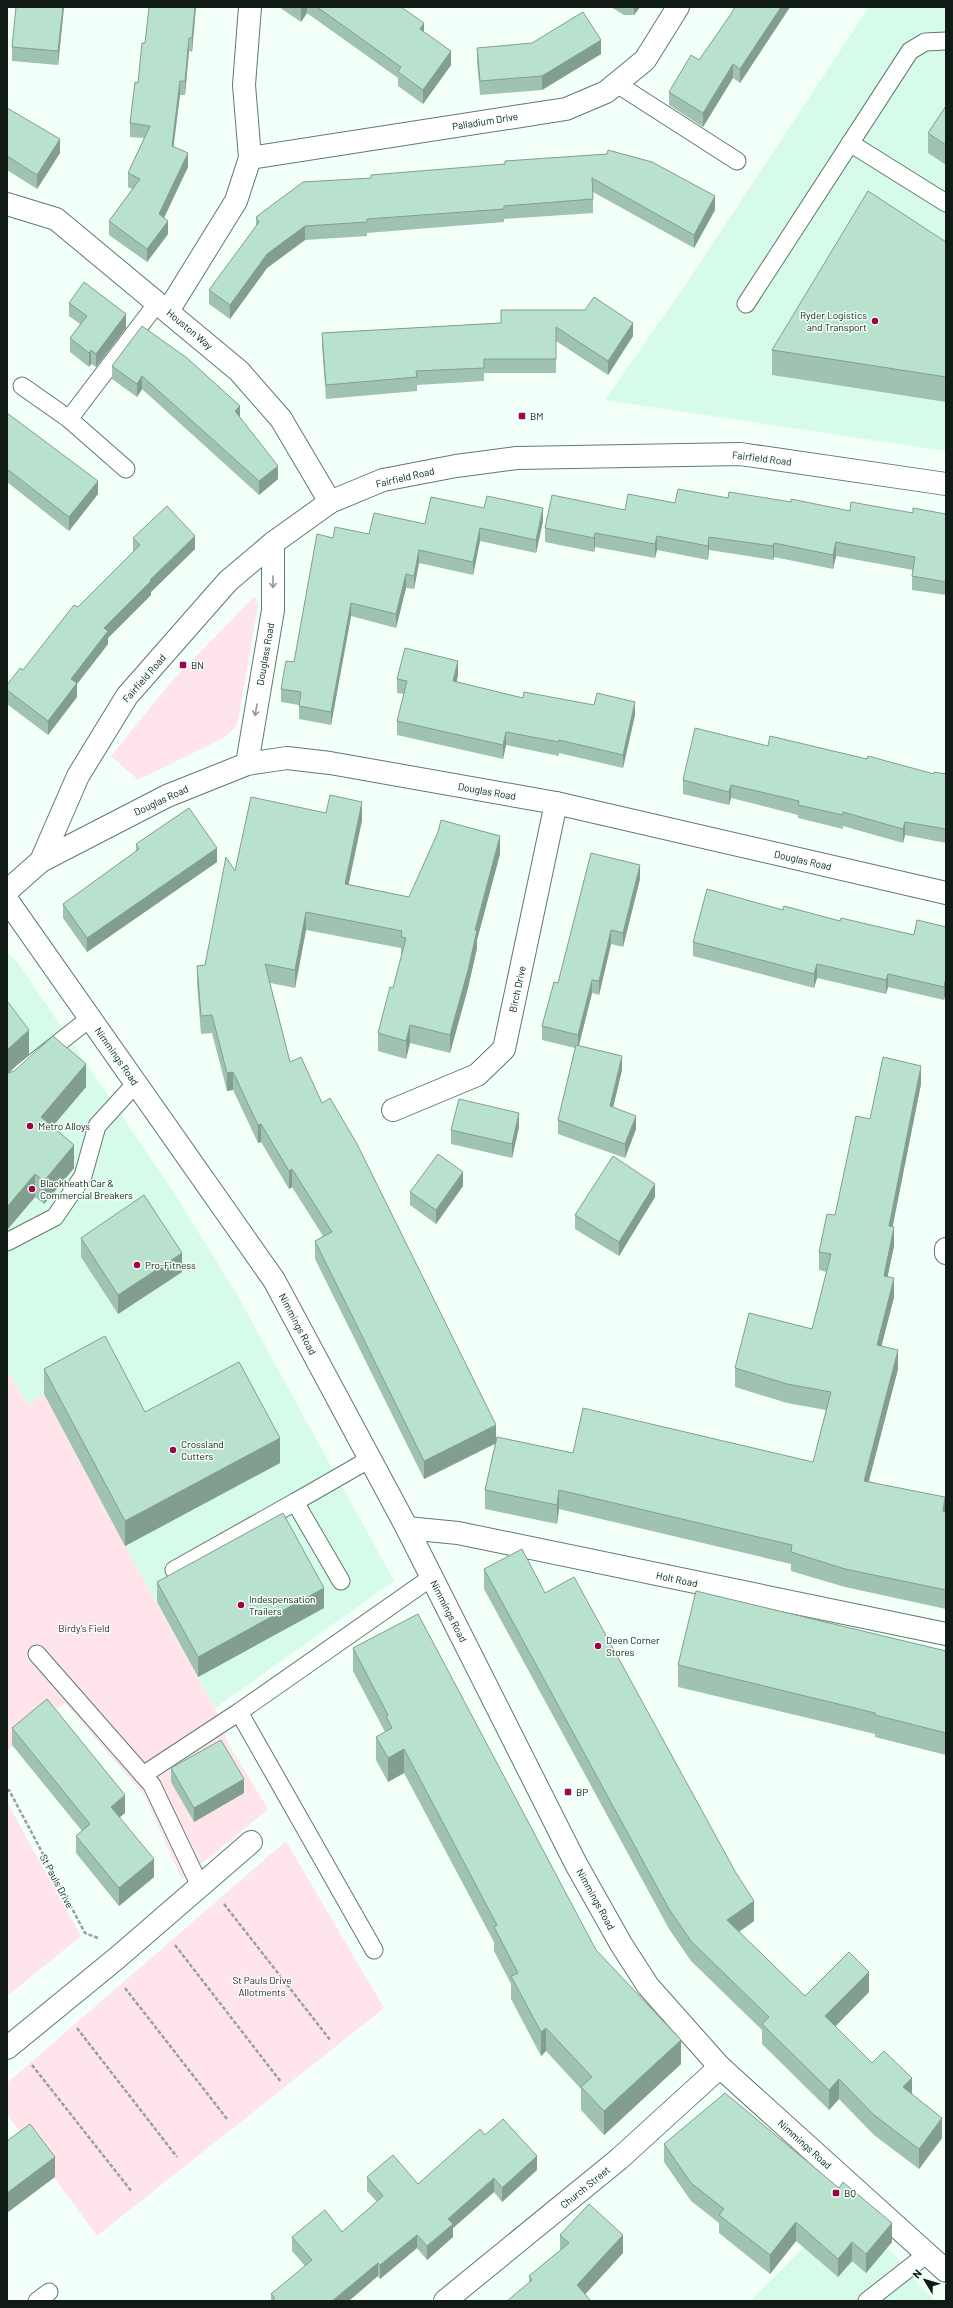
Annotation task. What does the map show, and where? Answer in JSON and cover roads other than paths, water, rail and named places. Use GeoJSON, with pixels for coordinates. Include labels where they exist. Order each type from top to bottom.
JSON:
{"type":"FeatureCollection","features":[{"type":"Feature","properties":{"kind":"street"},"geometry":{"type":"LineString","coordinates":[[163,307],[236,200],[250,158],[244,85],[250,7]]}},
{"type":"Feature","properties":{"kind":"street","name":"Palladium Drive"},"geometry":{"type":"LineString","coordinates":[[250,158],[566,109],[606,92],[645,60],[678,7]]}},
{"type":"Feature","properties":{"kind":"street","name":"Houston Way"},"geometry":{"type":"LineString","coordinates":[[7,204],[56,219],[239,371],[281,419],[330,502]]}},
{"type":"Feature","properties":{"kind":"street","name":"Fairfield Road"},"geometry":{"type":"LineString","coordinates":[[7,891],[41,861],[78,776],[127,696],[194,622],[228,581],[273,543],[330,502],[383,480],[456,466],[517,458],[740,454],[946,484]]}},
{"type":"Feature","properties":{"kind":"street","name":"Douglass Road"},"geometry":{"type":"LineString","coordinates":[[247,764],[273,610],[273,543]]}},
{"type":"Feature","properties":{"kind":"street","name":"Douglas Road"},"geometry":{"type":"LineString","coordinates":[[41,861],[167,796],[247,764],[287,758],[330,763],[556,803],[946,894]]}},
{"type":"Feature","properties":{"kind":"street","name":"Birch Drive"},"geometry":{"type":"LineString","coordinates":[[393,1110],[477,1075],[504,1049],[556,803]]}},
{"type":"Feature","properties":{"kind":"street","name":"Nimmings Road"},"geometry":{"type":"LineString","coordinates":[[7,900],[274,1280],[407,1528],[576,1864],[621,1944],[648,1986],[720,2067],[946,2271]]}},
{"type":"Feature","properties":{"kind":"street","name":"Holt Road"},"geometry":{"type":"LineString","coordinates":[[407,1528],[458,1533],[946,1634]]}},
{"type":"Feature","properties":{"kind":"street"},"geometry":{"type":"LineString","coordinates":[[11,2044],[107,1967],[251,1842]]}},
{"type":"Feature","properties":{"kind":"street","name":"Church Street"},"geometry":{"type":"LineString","coordinates":[[444,2301],[620,2159],[720,2067]]}},
{"type":"Feature","properties":{"kind":"lane"},"geometry":{"type":"LineString","coordinates":[[746,304],[910,51],[924,42],[946,41]]}},
{"type":"Feature","properties":{"kind":"lane"},"geometry":{"type":"LineString","coordinates":[[617,84],[738,161]]}},
{"type":"Feature","properties":{"kind":"lane"},"geometry":{"type":"LineString","coordinates":[[850,143],[946,203]]}},
{"type":"Feature","properties":{"kind":"lane"},"geometry":{"type":"LineString","coordinates":[[69,419],[163,307]]}},
{"type":"Feature","properties":{"kind":"lane"},"geometry":{"type":"LineString","coordinates":[[22,386],[69,419],[126,469]]}},
{"type":"Feature","properties":{"kind":"lane"},"geometry":{"type":"LineString","coordinates":[[7,1087],[22,1072],[90,1018]]}},
{"type":"Feature","properties":{"kind":"lane"},"geometry":{"type":"LineString","coordinates":[[7,1242],[55,1217],[83,1176],[97,1126],[136,1083]]}},
{"type":"Feature","properties":{"kind":"lane"},"geometry":{"type":"LineString","coordinates":[[174,1570],[370,1459]]}},
{"type":"Feature","properties":{"kind":"lane"},"geometry":{"type":"LineString","coordinates":[[296,1502],[342,1581]]}},
{"type":"Feature","properties":{"kind":"lane"},"geometry":{"type":"LineString","coordinates":[[143,1775],[239,1712],[432,1577]]}},
{"type":"Feature","properties":{"kind":"lane"},"geometry":{"type":"LineString","coordinates":[[36,1654],[152,1785],[204,1883]]}},
{"type":"Feature","properties":{"kind":"lane"},"geometry":{"type":"LineString","coordinates":[[239,1712],[374,1950]]}},
{"type":"Feature","properties":{"kind":"lane"},"geometry":{"type":"LineString","coordinates":[[867,2301],[927,2254]]}},
{"type":"Feature","properties":{"kind":"place","name":"Ryder Logistics and Transport"},"geometry":{"type":"Point","coordinates":[875,321]}},
{"type":"Feature","properties":{"kind":"place","name":"BM"},"geometry":{"type":"Point","coordinates":[522,416]}},
{"type":"Feature","properties":{"kind":"place","name":"BN"},"geometry":{"type":"Point","coordinates":[183,665]}},
{"type":"Feature","properties":{"kind":"place","name":"Metro Alloys"},"geometry":{"type":"Point","coordinates":[30,1126]}},
{"type":"Feature","properties":{"kind":"place","name":"Blackheath Car & Commercial Breakers"},"geometry":{"type":"Point","coordinates":[32,1189]}},
{"type":"Feature","properties":{"kind":"place","name":"Pro-Fitness"},"geometry":{"type":"Point","coordinates":[137,1265]}},
{"type":"Feature","properties":{"kind":"place","name":"Crossland Cutters"},"geometry":{"type":"Point","coordinates":[173,1450]}},
{"type":"Feature","properties":{"kind":"place","name":"Indespensation Trailers"},"geometry":{"type":"Point","coordinates":[241,1605]}},
{"type":"Feature","properties":{"kind":"place","name":"Deen Corner Stores"},"geometry":{"type":"Point","coordinates":[598,1646]}},
{"type":"Feature","properties":{"kind":"place","name":"BP"},"geometry":{"type":"Point","coordinates":[568,1792]}},
{"type":"Feature","properties":{"kind":"place","name":"BQ"},"geometry":{"type":"Point","coordinates":[836,2193]}},
{"type":"Feature","properties":{"kind":"park label","name":"Birdy's Field"},"geometry":{"type":"Point","coordinates":[84,1628]}},
{"type":"Feature","properties":{"kind":"park label","name":"St Pauls Drive Allotments"},"geometry":{"type":"Point","coordinates":[262,1986]}}]}
